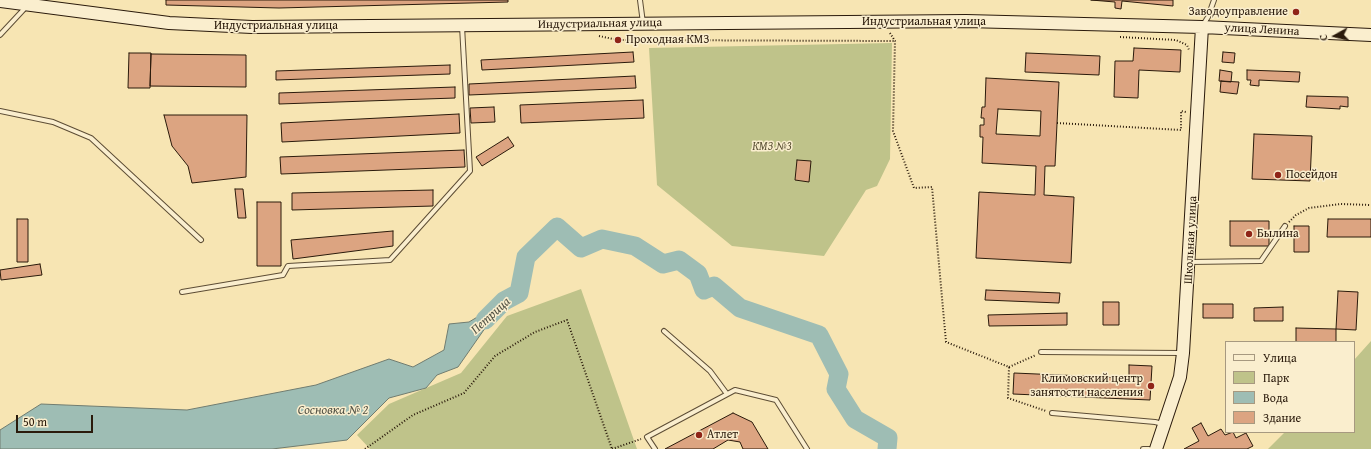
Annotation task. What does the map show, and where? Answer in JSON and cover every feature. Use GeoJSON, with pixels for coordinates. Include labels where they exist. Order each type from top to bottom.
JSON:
{"type":"FeatureCollection","features":[{"type":"Feature","properties":{"kind":"main road","name":"Индустриальная улица"},"geometry":{"type":"LineString","coordinates":[[0,1],[130,19],[202,25],[296,27],[966,21],[1202,27]]}},
{"type":"Feature","properties":{"kind":"main road","name":"улица Ленина"},"geometry":{"type":"LineString","coordinates":[[1202,27],[1371,35]]}},
{"type":"Feature","properties":{"kind":"main road","name":"Школьная улица"},"geometry":{"type":"LineString","coordinates":[[1156,449],[1180,377],[1184,353],[1202,27]]}},
{"type":"Feature","properties":{"kind":"lane"},"geometry":{"type":"LineString","coordinates":[[640,0],[643,23]]}},
{"type":"Feature","properties":{"kind":"lane"},"geometry":{"type":"LineString","coordinates":[[1202,27],[1208,17],[1214,0]]}},
{"type":"Feature","properties":{"kind":"lane"},"geometry":{"type":"LineString","coordinates":[[0,35],[28,5]]}},
{"type":"Feature","properties":{"kind":"lane"},"geometry":{"type":"LineString","coordinates":[[182,292],[282,275],[288,266],[390,260],[470,171],[462,26]]}},
{"type":"Feature","properties":{"kind":"lane"},"geometry":{"type":"LineString","coordinates":[[0,111],[53,122],[91,138],[201,240]]}},
{"type":"Feature","properties":{"kind":"lane"},"geometry":{"type":"LineString","coordinates":[[1190,262],[1261,261],[1285,226]]}},
{"type":"Feature","properties":{"kind":"lane"},"geometry":{"type":"LineString","coordinates":[[664,331],[710,370],[727,394]]}},
{"type":"Feature","properties":{"kind":"lane"},"geometry":{"type":"LineString","coordinates":[[1041,352],[1184,353]]}},
{"type":"Feature","properties":{"kind":"lane"},"geometry":{"type":"LineString","coordinates":[[655,449],[647,437],[735,390],[776,400],[807,449]]}},
{"type":"Feature","properties":{"kind":"lane"},"geometry":{"type":"LineString","coordinates":[[1052,413],[1155,422],[1164,425]]}},
{"type":"Feature","properties":{"kind":"lane"},"geometry":{"type":"LineString","coordinates":[[1143,449],[1148,449]]}},
{"type":"Feature","properties":{"kind":"path"},"geometry":{"type":"LineString","coordinates":[[889,30],[895,41],[893,131],[914,188],[932,187],[946,342],[1009,367],[1041,352]]}},
{"type":"Feature","properties":{"kind":"path"},"geometry":{"type":"LineString","coordinates":[[597,36],[618,40],[895,41]]}},
{"type":"Feature","properties":{"kind":"path"},"geometry":{"type":"LineString","coordinates":[[1057,123],[1181,130],[1181,112],[1188,112]]}},
{"type":"Feature","properties":{"kind":"path"},"geometry":{"type":"LineString","coordinates":[[1285,226],[1296,215],[1309,208],[1341,204],[1371,206]]}},
{"type":"Feature","properties":{"kind":"path"},"geometry":{"type":"LineString","coordinates":[[365,449],[413,415],[464,393],[495,356],[535,332],[567,320],[612,449],[647,437]]}},
{"type":"Feature","properties":{"kind":"path"},"geometry":{"type":"LineString","coordinates":[[1009,367],[1008,398],[1052,413]]}},
{"type":"Feature","properties":{"kind":"green space","name":"КМЗ №3"},"geometry":{"type":"Polygon","coordinates":[[[892,43],[890,159],[877,186],[866,190],[824,256],[732,246],[657,185],[649,48],[892,43]]]}},
{"type":"Feature","properties":{"kind":"green space"},"geometry":{"type":"Polygon","coordinates":[[[581,289],[637,449],[370,449],[357,435],[389,404],[461,373],[507,316],[581,289]]]}},
{"type":"Feature","properties":{"kind":"green space"},"geometry":{"type":"Polygon","coordinates":[[[1371,341],[1371,449],[1268,449],[1284,433],[1355,433],[1355,359],[1371,341]]]}},
{"type":"Feature","properties":{"kind":"water","name":"Сосновка № 2"},"geometry":{"type":"Polygon","coordinates":[[[504,301],[458,367],[437,375],[426,388],[389,398],[347,440],[272,449],[0,449],[0,430],[41,404],[187,410],[316,385],[389,359],[413,367],[444,350],[449,324],[469,322],[504,301]]]}},
{"type":"Feature","properties":{"kind":"building"},"geometry":{"type":"Polygon","coordinates":[[[166,0],[508,0],[508,2],[279,8],[166,5],[166,0]]]}},
{"type":"Feature","properties":{"kind":"building"},"geometry":{"type":"Polygon","coordinates":[[[1091,0],[1173,0],[1173,6],[1122,1],[1121,9],[1115,8],[1115,2],[1091,0]]]}},
{"type":"Feature","properties":{"kind":"building"},"geometry":{"type":"Polygon","coordinates":[[[1134,48],[1181,50],[1180,72],[1139,70],[1138,98],[1114,97],[1115,61],[1133,61],[1134,48]]]}},
{"type":"Feature","properties":{"kind":"building"},"geometry":{"type":"Polygon","coordinates":[[[633,52],[634,62],[482,70],[481,60],[633,52]]]}},
{"type":"Feature","properties":{"kind":"building"},"geometry":{"type":"Polygon","coordinates":[[[1223,52],[1235,53],[1234,63],[1222,62],[1223,52]]]}},
{"type":"Feature","properties":{"kind":"building"},"geometry":{"type":"Polygon","coordinates":[[[129,53],[151,53],[150,88],[128,88],[129,53]]]}},
{"type":"Feature","properties":{"kind":"building"},"geometry":{"type":"Polygon","coordinates":[[[1026,53],[1100,56],[1099,75],[1025,72],[1026,53]]]}},
{"type":"Feature","properties":{"kind":"building"},"geometry":{"type":"Polygon","coordinates":[[[151,54],[246,55],[246,87],[150,86],[151,54]]]}},
{"type":"Feature","properties":{"kind":"building"},"geometry":{"type":"Polygon","coordinates":[[[450,65],[450,74],[276,80],[276,71],[450,65]]]}},
{"type":"Feature","properties":{"kind":"building"},"geometry":{"type":"Polygon","coordinates":[[[1220,70],[1232,72],[1231,82],[1219,81],[1220,70]]]}},
{"type":"Feature","properties":{"kind":"building"},"geometry":{"type":"Polygon","coordinates":[[[1247,70],[1300,72],[1299,82],[1259,80],[1259,86],[1250,85],[1251,80],[1247,80],[1247,70]]]}},
{"type":"Feature","properties":{"kind":"building"},"geometry":{"type":"Polygon","coordinates":[[[635,76],[636,88],[469,95],[469,84],[635,76]]]}},
{"type":"Feature","properties":{"kind":"building"},"geometry":{"type":"Polygon","coordinates":[[[986,78],[1059,82],[1055,166],[1045,166],[1044,195],[1074,197],[1071,263],[976,258],[979,192],[1035,195],[1036,166],[982,163],[983,137],[980,137],[980,125],[984,125],[984,118],[981,118],[982,107],[985,107],[986,78]],[[998,109],[996,134],[1040,136],[1041,111],[998,109]]]}},
{"type":"Feature","properties":{"kind":"building"},"geometry":{"type":"Polygon","coordinates":[[[1221,81],[1239,82],[1237,94],[1220,92],[1221,81]]]}},
{"type":"Feature","properties":{"kind":"building"},"geometry":{"type":"Polygon","coordinates":[[[455,87],[455,98],[279,104],[279,93],[455,87]]]}},
{"type":"Feature","properties":{"kind":"building"},"geometry":{"type":"Polygon","coordinates":[[[1307,96],[1348,97],[1348,107],[1340,106],[1340,109],[1306,107],[1307,96]]]}},
{"type":"Feature","properties":{"kind":"building"},"geometry":{"type":"Polygon","coordinates":[[[643,100],[644,118],[521,123],[520,105],[643,100]]]}},
{"type":"Feature","properties":{"kind":"building"},"geometry":{"type":"Polygon","coordinates":[[[494,107],[495,122],[471,123],[470,108],[494,107]]]}},
{"type":"Feature","properties":{"kind":"building"},"geometry":{"type":"Polygon","coordinates":[[[459,114],[460,133],[282,142],[281,123],[459,114]]]}},
{"type":"Feature","properties":{"kind":"building"},"geometry":{"type":"Polygon","coordinates":[[[164,115],[247,115],[246,177],[192,183],[188,166],[172,146],[164,115]]]}},
{"type":"Feature","properties":{"kind":"building"},"geometry":{"type":"Polygon","coordinates":[[[1254,134],[1312,136],[1310,181],[1252,179],[1254,134]]]}},
{"type":"Feature","properties":{"kind":"building"},"geometry":{"type":"Polygon","coordinates":[[[508,137],[514,146],[482,166],[476,157],[508,137]]]}},
{"type":"Feature","properties":{"kind":"building"},"geometry":{"type":"Polygon","coordinates":[[[464,150],[465,167],[281,174],[280,157],[464,150]]]}},
{"type":"Feature","properties":{"kind":"building"},"geometry":{"type":"Polygon","coordinates":[[[797,160],[811,161],[809,182],[795,180],[797,160]]]}},
{"type":"Feature","properties":{"kind":"building"},"geometry":{"type":"Polygon","coordinates":[[[235,189],[243,189],[246,218],[238,218],[235,189]]]}},
{"type":"Feature","properties":{"kind":"building"},"geometry":{"type":"Polygon","coordinates":[[[433,190],[433,206],[292,210],[292,193],[433,190]]]}},
{"type":"Feature","properties":{"kind":"building"},"geometry":{"type":"Polygon","coordinates":[[[257,202],[281,202],[281,266],[257,266],[257,202]]]}},
{"type":"Feature","properties":{"kind":"building"},"geometry":{"type":"Polygon","coordinates":[[[17,219],[28,219],[28,262],[17,262],[17,219]]]}},
{"type":"Feature","properties":{"kind":"building"},"geometry":{"type":"Polygon","coordinates":[[[1328,219],[1371,219],[1371,237],[1327,237],[1328,219]]]}},
{"type":"Feature","properties":{"kind":"building","name":"Былина"},"geometry":{"type":"Polygon","coordinates":[[[1230,221],[1269,221],[1269,246],[1230,246],[1230,221]]]}},
{"type":"Feature","properties":{"kind":"building"},"geometry":{"type":"Polygon","coordinates":[[[1294,226],[1309,226],[1309,252],[1294,252],[1294,226]]]}},
{"type":"Feature","properties":{"kind":"building"},"geometry":{"type":"Polygon","coordinates":[[[393,231],[393,246],[293,259],[291,240],[393,231]]]}},
{"type":"Feature","properties":{"kind":"building"},"geometry":{"type":"Polygon","coordinates":[[[40,264],[42,275],[1,280],[0,270],[40,264]]]}},
{"type":"Feature","properties":{"kind":"building"},"geometry":{"type":"Polygon","coordinates":[[[986,290],[1060,293],[1059,303],[985,300],[986,290]]]}},
{"type":"Feature","properties":{"kind":"building"},"geometry":{"type":"Polygon","coordinates":[[[1338,291],[1358,292],[1356,330],[1336,329],[1338,291]]]}},
{"type":"Feature","properties":{"kind":"building"},"geometry":{"type":"Polygon","coordinates":[[[1103,302],[1119,302],[1119,325],[1103,325],[1103,302]]]}},
{"type":"Feature","properties":{"kind":"building"},"geometry":{"type":"Polygon","coordinates":[[[1203,304],[1233,304],[1233,318],[1203,318],[1203,304]]]}},
{"type":"Feature","properties":{"kind":"building"},"geometry":{"type":"Polygon","coordinates":[[[1283,307],[1283,321],[1254,321],[1254,308],[1283,307]]]}},
{"type":"Feature","properties":{"kind":"building"},"geometry":{"type":"Polygon","coordinates":[[[1067,313],[1067,325],[989,326],[988,315],[1067,313]]]}},
{"type":"Feature","properties":{"kind":"building"},"geometry":{"type":"Polygon","coordinates":[[[1296,328],[1336,329],[1336,341],[1296,341],[1296,328]]]}},
{"type":"Feature","properties":{"kind":"building"},"geometry":{"type":"Polygon","coordinates":[[[1129,365],[1152,366],[1150,400],[1013,394],[1014,373],[1129,378],[1129,365]]]}},
{"type":"Feature","properties":{"kind":"building"},"geometry":{"type":"Polygon","coordinates":[[[733,413],[752,422],[768,449],[743,449],[740,442],[728,440],[713,449],[665,449],[733,413]]]}},
{"type":"Feature","properties":{"kind":"building"},"geometry":{"type":"Polygon","coordinates":[[[1201,423],[1208,436],[1221,429],[1225,435],[1234,433],[1236,438],[1246,433],[1253,446],[1247,449],[1184,449],[1199,441],[1192,428],[1201,423]]]}},
{"type":"Feature","properties":{"kind":"waterway","name":"Петрица"},"geometry":{"type":"LineString","coordinates":[[485,320],[504,301],[519,293],[526,257],[557,227],[581,248],[602,239],[635,246],[663,264],[679,260],[698,274],[704,290],[714,286],[740,308],[819,335],[839,374],[836,389],[855,419],[888,438],[887,449]]}},
{"type":"Feature","properties":{"kind":"place","name":"Заводоуправление"},"geometry":{"type":"Point","coordinates":[1296,12]}},
{"type":"Feature","properties":{"kind":"place","name":"Проходная КМЗ"},"geometry":{"type":"Point","coordinates":[618,40]}},
{"type":"Feature","properties":{"kind":"place","name":"Посейдон"},"geometry":{"type":"Point","coordinates":[1278,175]}},
{"type":"Feature","properties":{"kind":"place","name":"Былина"},"geometry":{"type":"Point","coordinates":[1249,234]}},
{"type":"Feature","properties":{"kind":"place","name":"Климовский центр занятости населения"},"geometry":{"type":"Point","coordinates":[1151,386]}},
{"type":"Feature","properties":{"kind":"place","name":"Атлет"},"geometry":{"type":"Point","coordinates":[699,435]}}]}
